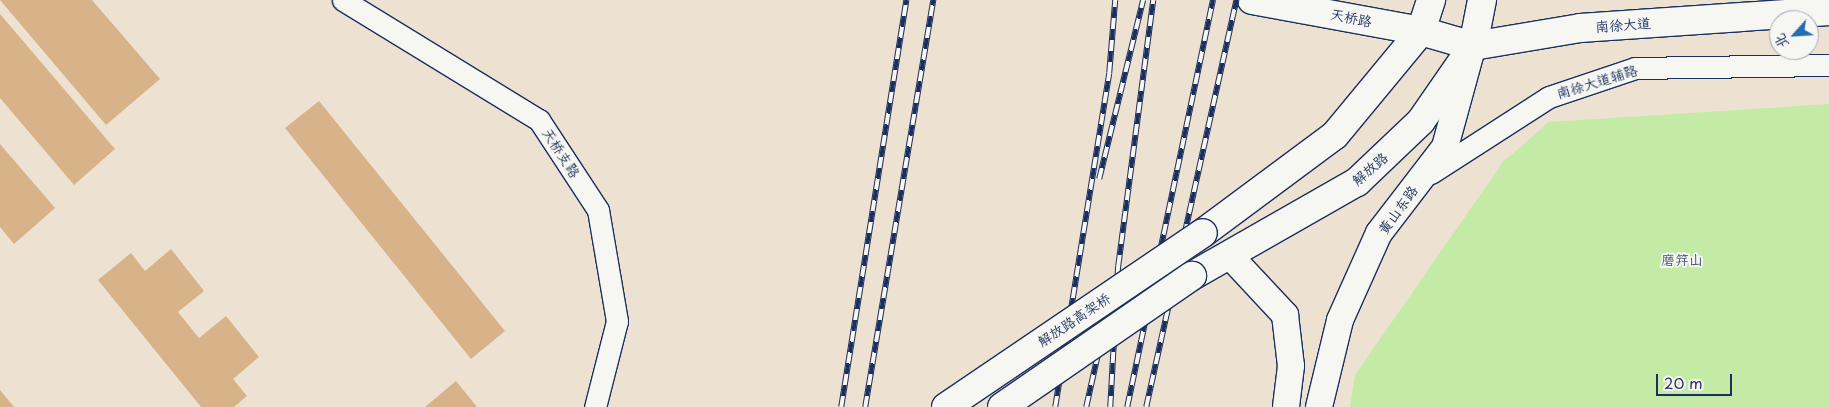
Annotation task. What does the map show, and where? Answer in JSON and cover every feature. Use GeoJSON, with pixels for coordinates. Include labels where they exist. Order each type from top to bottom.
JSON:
{"type":"FeatureCollection","features":[{"type":"Feature","properties":{"kind":"main road"},"geometry":{"type":"LineString","coordinates":[[1420,31],[1431,0]]}},
{"type":"Feature","properties":{"kind":"main road","name":"解放路"},"geometry":{"type":"LineString","coordinates":[[1002,407],[1192,276],[1357,182],[1421,122],[1473,46],[1482,0]]}},
{"type":"Feature","properties":{"kind":"main road","name":"天桥路"},"geometry":{"type":"LineString","coordinates":[[1265,2],[1420,31]]}},
{"type":"Feature","properties":{"kind":"main road","name":"南徐大道"},"geometry":{"type":"LineString","coordinates":[[1420,31],[1473,46],[1580,28],[1829,11]]}},
{"type":"Feature","properties":{"kind":"main road","name":"解放路高架桥"},"geometry":{"type":"LineString","coordinates":[[946,407],[1203,233],[1335,135],[1420,31]]}},
{"type":"Feature","properties":{"kind":"street","name":"天桥支路"},"geometry":{"type":"LineString","coordinates":[[343,0],[539,120],[598,210],[617,321],[595,407]]}},
{"type":"Feature","properties":{"kind":"street","name":"黄山东路"},"geometry":{"type":"LineString","coordinates":[[1319,407],[1340,320],[1379,234],[1445,147],[1473,46]]}},
{"type":"Feature","properties":{"kind":"street","name":"南徐大道辅路"},"geometry":{"type":"LineString","coordinates":[[1420,180],[1525,110],[1549,98],[1635,68],[1829,65]]}},
{"type":"Feature","properties":{"kind":"street"},"geometry":{"type":"LineString","coordinates":[[1230,256],[1285,315],[1291,366],[1286,407]]}},
{"type":"Feature","properties":{"kind":"green space","name":"磨笄山"},"geometry":{"type":"Polygon","coordinates":[[[1829,104],[1829,407],[1350,407],[1355,375],[1503,162],[1549,122],[1829,104]]]}},
{"type":"Feature","properties":{"kind":"building"},"geometry":{"type":"Polygon","coordinates":[[[0,0],[92,0],[160,79],[106,125],[0,0]]]}},
{"type":"Feature","properties":{"kind":"building"},"geometry":{"type":"Polygon","coordinates":[[[0,14],[115,149],[74,185],[0,98],[0,14]]]}},
{"type":"Feature","properties":{"kind":"building"},"geometry":{"type":"Polygon","coordinates":[[[319,101],[505,331],[471,359],[285,128],[319,101]]]}},
{"type":"Feature","properties":{"kind":"building"},"geometry":{"type":"Polygon","coordinates":[[[0,144],[55,208],[14,244],[0,227],[0,144]]]}},
{"type":"Feature","properties":{"kind":"building"},"geometry":{"type":"Polygon","coordinates":[[[171,249],[204,291],[178,312],[199,338],[226,316],[259,357],[233,379],[247,396],[234,407],[201,407],[98,280],[131,253],[145,271],[171,249]]]}},
{"type":"Feature","properties":{"kind":"building"},"geometry":{"type":"Polygon","coordinates":[[[456,381],[477,407],[425,407],[456,381]]]}},
{"type":"Feature","properties":{"kind":"building"},"geometry":{"type":"Polygon","coordinates":[[[0,390],[14,407],[0,407],[0,390]]]}},
{"type":"Feature","properties":{"kind":"railway"},"geometry":{"type":"LineString","coordinates":[[841,407],[906,0]]}},
{"type":"Feature","properties":{"kind":"railway"},"geometry":{"type":"LineString","coordinates":[[865,407],[933,0]]}},
{"type":"Feature","properties":{"kind":"railway"},"geometry":{"type":"LineString","coordinates":[[1055,407],[1109,73],[1115,0]]}},
{"type":"Feature","properties":{"kind":"railway"},"geometry":{"type":"LineString","coordinates":[[1099,179],[1143,0]]}},
{"type":"Feature","properties":{"kind":"railway"},"geometry":{"type":"LineString","coordinates":[[1110,407],[1118,266],[1153,0]]}},
{"type":"Feature","properties":{"kind":"railway"},"geometry":{"type":"LineString","coordinates":[[1127,407],[1213,0]]}},
{"type":"Feature","properties":{"kind":"railway"},"geometry":{"type":"LineString","coordinates":[[1146,407],[1236,0]]}},
{"type":"Feature","properties":{"kind":"railway"},"geometry":{"type":"LineString","coordinates":[[1086,407],[1111,295]]}}]}
